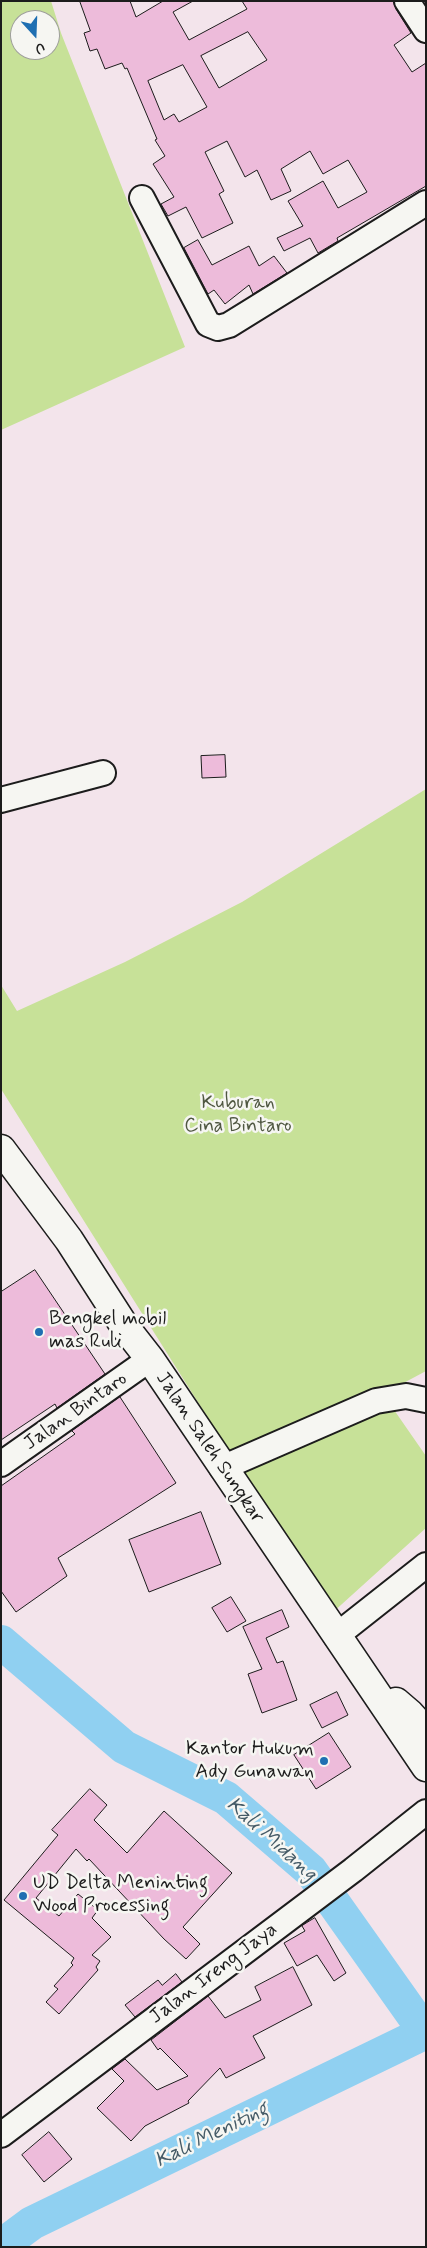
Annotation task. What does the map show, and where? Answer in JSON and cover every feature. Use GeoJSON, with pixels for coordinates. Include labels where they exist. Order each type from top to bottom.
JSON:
{"type":"FeatureCollection","features":[{"type":"Feature","properties":{"kind":"highway","name":"Jalan Saleh Sungkar"},"geometry":{"type":"LineString","coordinates":[[1,1148],[70,1240],[125,1327],[150,1359],[426,1767]]}},
{"type":"Feature","properties":{"kind":"highway","name":"Jalan Saleh Sungkar"},"geometry":{"type":"LineString","coordinates":[[364,1676],[410,1714],[426,1732]]}},
{"type":"Feature","properties":{"kind":"street"},"geometry":{"type":"LineString","coordinates":[[407,1],[426,30]]}},
{"type":"Feature","properties":{"kind":"street"},"geometry":{"type":"LineString","coordinates":[[142,198],[208,324],[218,328],[230,325],[426,203]]}},
{"type":"Feature","properties":{"kind":"street"},"geometry":{"type":"LineString","coordinates":[[1,800],[103,773]]}},
{"type":"Feature","properties":{"kind":"street","name":"Jalan Bintaro"},"geometry":{"type":"LineString","coordinates":[[1,1464],[150,1359]]}},
{"type":"Feature","properties":{"kind":"street"},"geometry":{"type":"LineString","coordinates":[[222,1468],[376,1401],[406,1396],[426,1400]]}},
{"type":"Feature","properties":{"kind":"street"},"geometry":{"type":"LineString","coordinates":[[336,1636],[426,1565]]}},
{"type":"Feature","properties":{"kind":"street","name":"Jalan Ireng Jaya"},"geometry":{"type":"LineString","coordinates":[[1,2135],[353,1870],[426,1812]]}},
{"type":"Feature","properties":{"kind":"green space"},"geometry":{"type":"Polygon","coordinates":[[[1,1],[51,1],[54,10],[10,10],[10,60],[60,60],[60,30],[185,347],[1,430],[1,1]]]}},
{"type":"Feature","properties":{"kind":"green space","name":"Kuburan Cina Bintaro"},"geometry":{"type":"Polygon","coordinates":[[[426,789],[426,1371],[383,1394],[426,1456],[426,1528],[331,1614],[1,1089],[1,985],[17,1011],[125,962],[242,902],[426,789]]]}},
{"type":"Feature","properties":{"kind":"building"},"geometry":{"type":"Polygon","coordinates":[[[80,1],[130,1],[136,17],[163,1],[193,1],[173,12],[189,40],[247,9],[242,1],[393,1],[411,33],[394,45],[412,72],[426,63],[426,186],[337,238],[338,241],[318,253],[310,238],[284,251],[277,238],[303,226],[288,201],[323,181],[338,208],[367,192],[348,160],[323,174],[310,151],[281,169],[291,191],[271,200],[257,170],[245,177],[227,141],[205,152],[224,191],[219,194],[233,223],[202,238],[186,207],[168,216],[161,204],[174,197],[153,164],[165,156],[155,140],[157,139],[127,68],[125,69],[122,63],[105,69],[97,49],[90,51],[84,33],[90,31],[80,1]],[[248,32],[201,56],[219,88],[267,60],[248,32]],[[183,65],[148,81],[164,120],[174,114],[179,122],[207,107],[183,65]]]}},
{"type":"Feature","properties":{"kind":"building"},"geometry":{"type":"Polygon","coordinates":[[[198,240],[212,265],[249,246],[259,266],[274,256],[287,273],[253,294],[249,285],[225,304],[214,290],[208,294],[184,248],[198,240]]]}},
{"type":"Feature","properties":{"kind":"building"},"geometry":{"type":"Polygon","coordinates":[[[225,755],[226,777],[202,778],[201,756],[225,755]]]}},
{"type":"Feature","properties":{"kind":"building","name":"Bengkel mobil mas Ruli"},"geometry":{"type":"Polygon","coordinates":[[[35,1270],[105,1374],[57,1408],[55,1404],[1,1440],[1,1292],[35,1270]]]}},
{"type":"Feature","properties":{"kind":"building"},"geometry":{"type":"Polygon","coordinates":[[[120,1397],[176,1483],[58,1558],[67,1576],[16,1612],[1,1591],[1,1486],[75,1434],[72,1431],[120,1397]]]}},
{"type":"Feature","properties":{"kind":"building"},"geometry":{"type":"Polygon","coordinates":[[[201,1512],[221,1564],[149,1592],[129,1540],[201,1512]]]}},
{"type":"Feature","properties":{"kind":"building"},"geometry":{"type":"Polygon","coordinates":[[[231,1597],[246,1621],[227,1632],[212,1608],[231,1597]]]}},
{"type":"Feature","properties":{"kind":"building"},"geometry":{"type":"Polygon","coordinates":[[[282,1610],[289,1627],[266,1638],[277,1663],[283,1661],[297,1700],[262,1713],[248,1674],[262,1669],[243,1627],[282,1610]]]}},
{"type":"Feature","properties":{"kind":"building"},"geometry":{"type":"Polygon","coordinates":[[[337,1692],[348,1715],[322,1728],[310,1705],[337,1692]]]}},
{"type":"Feature","properties":{"kind":"building"},"geometry":{"type":"Polygon","coordinates":[[[329,1733],[351,1767],[316,1789],[294,1755],[329,1733]]]}},
{"type":"Feature","properties":{"kind":"building"},"geometry":{"type":"Polygon","coordinates":[[[90,1789],[107,1805],[94,1820],[127,1853],[164,1811],[232,1873],[183,1927],[200,1944],[186,1959],[164,1939],[89,1859],[87,1861],[76,1849],[36,1898],[59,1916],[78,1894],[98,1910],[92,1918],[111,1937],[92,1955],[100,1961],[96,1967],[98,1970],[59,2014],[46,2002],[58,1989],[54,1986],[73,1965],[71,1963],[74,1958],[4,1900],[58,1835],[52,1830],[90,1789]]]}},
{"type":"Feature","properties":{"kind":"building"},"geometry":{"type":"Polygon","coordinates":[[[315,1918],[346,1973],[334,1981],[317,1955],[297,1966],[284,1943],[305,1931],[302,1926],[315,1918]]]}},
{"type":"Feature","properties":{"kind":"building"},"geometry":{"type":"Polygon","coordinates":[[[293,1967],[312,2005],[253,2036],[265,2058],[226,2078],[220,2068],[188,2101],[189,2103],[145,2126],[131,2141],[97,2108],[124,2081],[112,2069],[125,2059],[157,2090],[188,2076],[160,2048],[158,2050],[151,2040],[208,1996],[225,2018],[261,2000],[255,1987],[293,1967]]]}},
{"type":"Feature","properties":{"kind":"building"},"geometry":{"type":"Polygon","coordinates":[[[176,1974],[182,1982],[135,2017],[125,2005],[158,1980],[162,1985],[176,1974]]]}},
{"type":"Feature","properties":{"kind":"building"},"geometry":{"type":"Polygon","coordinates":[[[49,2132],[72,2159],[44,2182],[22,2155],[49,2132]]]}},
{"type":"Feature","properties":{"kind":"waterway","name":"Kali Midang"},"geometry":{"type":"LineString","coordinates":[[1,1642],[124,1747],[226,1798],[311,1871],[425,2032]]}},
{"type":"Feature","properties":{"kind":"waterway","name":"Kali Meniting"},"geometry":{"type":"LineString","coordinates":[[1,2246],[32,2223],[426,2032]]}},
{"type":"Feature","properties":{"kind":"place","name":"Bengkel mobil mas Ruli"},"geometry":{"type":"Point","coordinates":[39,1332]}},
{"type":"Feature","properties":{"kind":"place","name":"Kantor Hukum Ady Gunawan"},"geometry":{"type":"Point","coordinates":[324,1761]}},
{"type":"Feature","properties":{"kind":"place","name":"UD Delta Meninting Wood Processing"},"geometry":{"type":"Point","coordinates":[23,1896]}}]}
